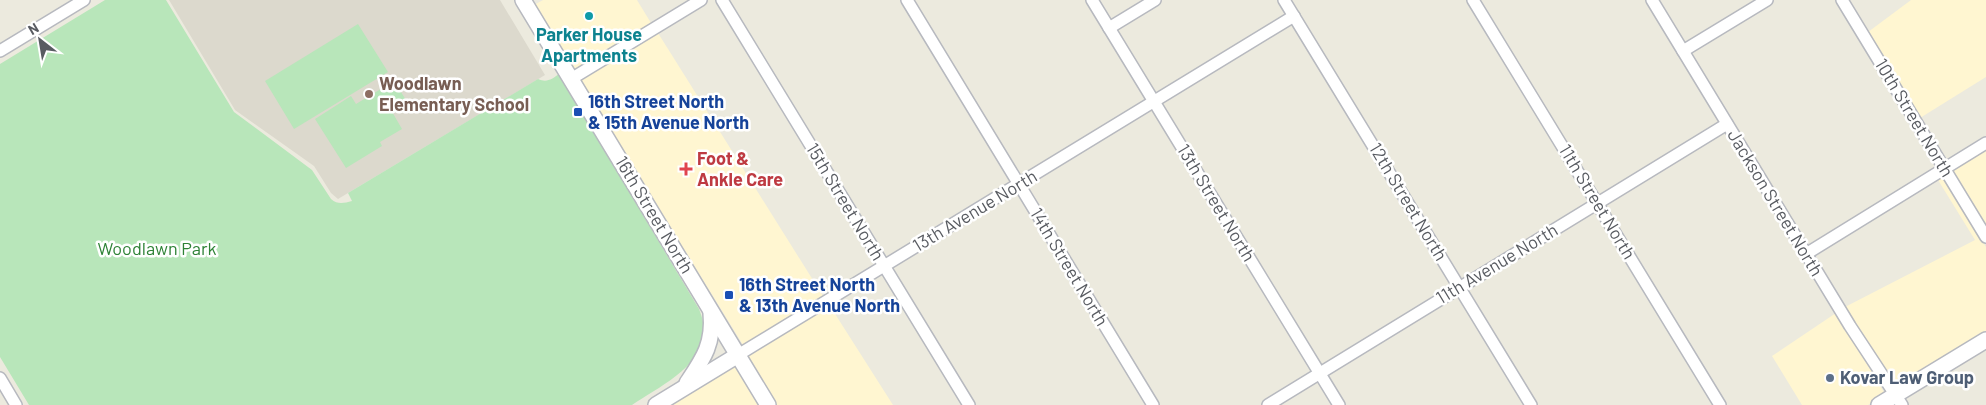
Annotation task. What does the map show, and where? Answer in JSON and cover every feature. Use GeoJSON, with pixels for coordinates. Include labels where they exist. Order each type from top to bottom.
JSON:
{"type":"FeatureCollection","features":[{"type":"Feature","properties":{"kind":"street"},"geometry":{"type":"LineString","coordinates":[[0,51],[84,0]]}},
{"type":"Feature","properties":{"kind":"street","name":"16th Street North"},"geometry":{"type":"LineString","coordinates":[[523,0],[768,405]]}},
{"type":"Feature","properties":{"kind":"street"},"geometry":{"type":"LineString","coordinates":[[571,79],[700,0]]}},
{"type":"Feature","properties":{"kind":"street","name":"15th Street North"},"geometry":{"type":"LineString","coordinates":[[722,0],[968,405]]}},
{"type":"Feature","properties":{"kind":"street","name":"14th Street North"},"geometry":{"type":"LineString","coordinates":[[907,0],[1153,405]]}},
{"type":"Feature","properties":{"kind":"street","name":"13th Street North"},"geometry":{"type":"LineString","coordinates":[[1092,0],[1339,405]]}},
{"type":"Feature","properties":{"kind":"street"},"geometry":{"type":"LineString","coordinates":[[1109,28],[1155,0]]}},
{"type":"Feature","properties":{"kind":"street","name":"12th Street North"},"geometry":{"type":"LineString","coordinates":[[1284,0],[1531,405]]}},
{"type":"Feature","properties":{"kind":"street","name":"11th Street North"},"geometry":{"type":"LineString","coordinates":[[1473,0],[1720,405]]}},
{"type":"Feature","properties":{"kind":"street","name":"Jackson Street North"},"geometry":{"type":"LineString","coordinates":[[1652,0],[1850,326],[1899,400]]}},
{"type":"Feature","properties":{"kind":"street"},"geometry":{"type":"LineString","coordinates":[[1683,51],[1767,0]]}},
{"type":"Feature","properties":{"kind":"street","name":"10th Street North"},"geometry":{"type":"LineString","coordinates":[[1842,0],[1986,237]]}},
{"type":"Feature","properties":{"kind":"street","name":"13th Avenue North"},"geometry":{"type":"LineString","coordinates":[[656,405],[1294,16]]}},
{"type":"Feature","properties":{"kind":"street","name":"11th Avenue North"},"geometry":{"type":"LineString","coordinates":[[1268,405],[1727,124]]}},
{"type":"Feature","properties":{"kind":"street"},"geometry":{"type":"LineString","coordinates":[[1806,254],[1986,143]]}},
{"type":"Feature","properties":{"kind":"street"},"geometry":{"type":"LineString","coordinates":[[684,388],[707,351],[712,332],[710,309]]}},
{"type":"Feature","properties":{"kind":"street"},"geometry":{"type":"LineString","coordinates":[[1879,405],[1899,400],[1986,340]]}},
{"type":"Feature","properties":{"kind":"street"},"geometry":{"type":"LineString","coordinates":[[0,378],[16,405]]}},
{"type":"Feature","properties":{"kind":"shaded area","name":"Woodlawn Elementary School"},"geometry":{"type":"Polygon","coordinates":[[[169,0],[500,0],[545,75],[338,199],[331,193],[314,166],[235,110],[169,0]]]}},
{"type":"Feature","properties":{"kind":"shaded area"},"geometry":{"type":"Polygon","coordinates":[[[543,0],[637,0],[651,23],[574,70],[534,5],[543,0]]]}},
{"type":"Feature","properties":{"kind":"shaded area"},"geometry":{"type":"Polygon","coordinates":[[[1911,0],[1986,0],[1986,77],[1920,118],[1868,32],[1911,0]]]}},
{"type":"Feature","properties":{"kind":"shaded area"},"geometry":{"type":"Polygon","coordinates":[[[658,33],[823,296],[743,345],[580,80],[658,33]]]}},
{"type":"Feature","properties":{"kind":"shaded area"},"geometry":{"type":"Polygon","coordinates":[[[1986,150],[1986,226],[1952,171],[1986,150]]]}},
{"type":"Feature","properties":{"kind":"shaded area"},"geometry":{"type":"Polygon","coordinates":[[[1943,177],[1986,247],[1986,333],[1895,389],[1845,307],[1975,240],[1938,180],[1943,177]]]}},
{"type":"Feature","properties":{"kind":"shaded area"},"geometry":{"type":"Polygon","coordinates":[[[830,306],[893,405],[775,405],[746,357],[830,306]]]}},
{"type":"Feature","properties":{"kind":"shaded area"},"geometry":{"type":"Polygon","coordinates":[[[1836,313],[1885,394],[1868,405],[1802,405],[1772,356],[1836,313]]]}},
{"type":"Feature","properties":{"kind":"shaded area"},"geometry":{"type":"Polygon","coordinates":[[[737,363],[762,405],[667,405],[737,363]]]}},
{"type":"Feature","properties":{"kind":"green space","name":"Woodlawn Park"},"geometry":{"type":"Polygon","coordinates":[[[105,0],[166,0],[234,112],[312,170],[331,199],[339,203],[352,201],[348,193],[538,79],[552,79],[559,74],[699,309],[704,325],[701,347],[695,357],[676,376],[632,405],[29,405],[0,357],[0,64],[105,0]]]}},
{"type":"Feature","properties":{"kind":"green space"},"geometry":{"type":"Polygon","coordinates":[[[358,24],[388,72],[294,129],[265,81],[358,24]]]}},
{"type":"Feature","properties":{"kind":"green space"},"geometry":{"type":"Polygon","coordinates":[[[394,81],[406,100],[391,110],[402,129],[380,142],[382,146],[346,168],[315,119],[351,96],[356,104],[394,81]]]}},
{"type":"Feature","properties":{"kind":"place","name":"Parker House Apartments"},"geometry":{"type":"Point","coordinates":[589,16]}},
{"type":"Feature","properties":{"kind":"place","name":"Woodlawn Elementary School"},"geometry":{"type":"Point","coordinates":[369,94]}},
{"type":"Feature","properties":{"kind":"place","name":"16th Street North & 15th Avenue North"},"geometry":{"type":"Point","coordinates":[578,112]}},
{"type":"Feature","properties":{"kind":"place","name":"Foot & Ankle Care"},"geometry":{"type":"Point","coordinates":[686,169]}},
{"type":"Feature","properties":{"kind":"place","name":"16th Street North & 13th Avenue North"},"geometry":{"type":"Point","coordinates":[729,295]}},
{"type":"Feature","properties":{"kind":"place","name":"Kovar Law Group"},"geometry":{"type":"Point","coordinates":[1830,378]}}]}
